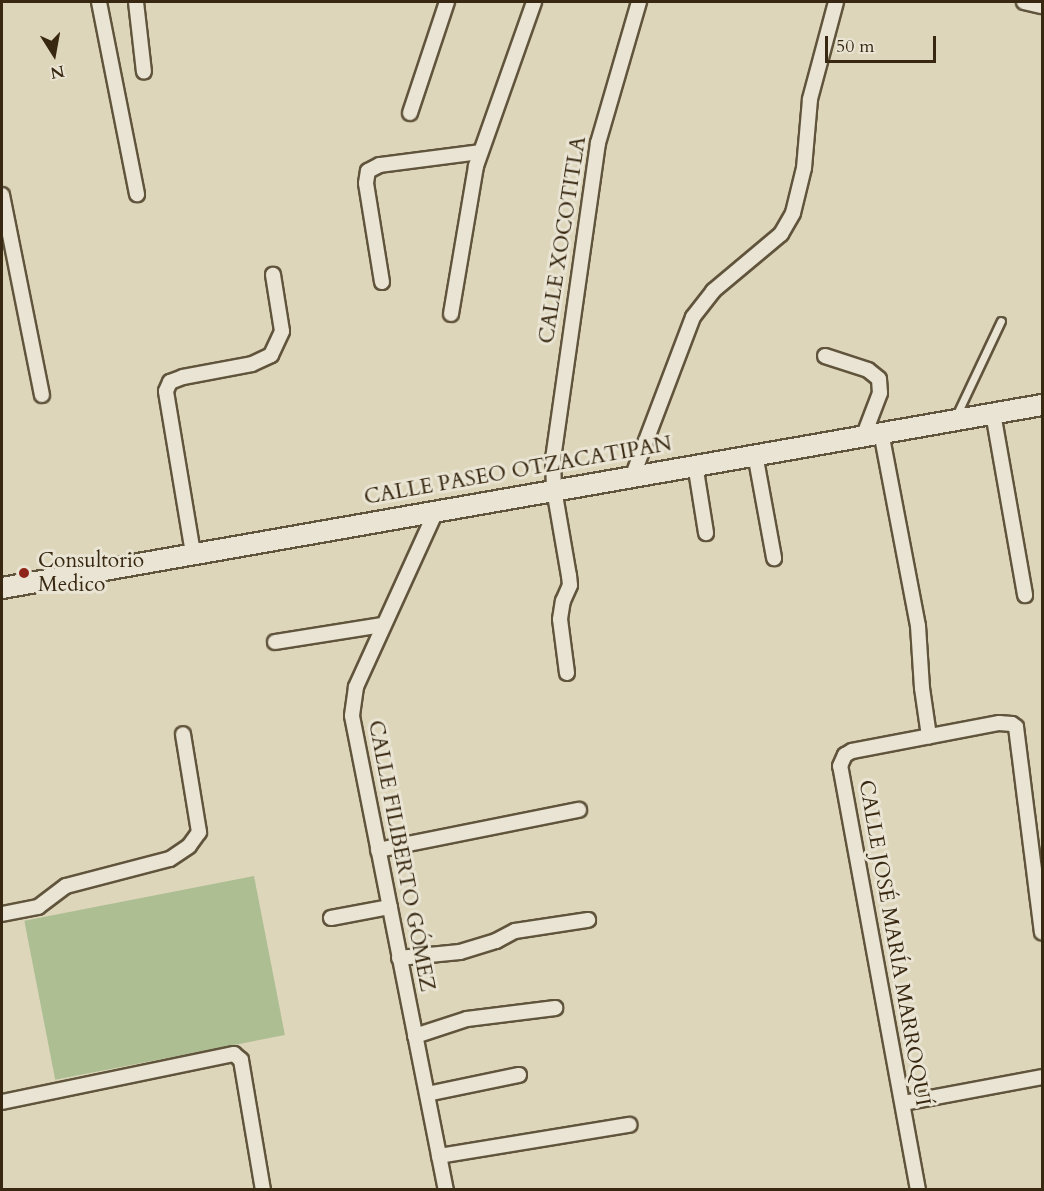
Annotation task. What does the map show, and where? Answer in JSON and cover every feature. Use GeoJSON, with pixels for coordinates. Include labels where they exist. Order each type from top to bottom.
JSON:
{"type":"FeatureCollection","features":[{"type":"Feature","properties":{"kind":"main road","name":"CALLE PASEO OTZACATIPAN"},"geometry":{"type":"LineString","coordinates":[[2,588],[437,509],[1042,405]]}},
{"type":"Feature","properties":{"kind":"street"},"geometry":{"type":"LineString","coordinates":[[99,2],[137,194]]}},
{"type":"Feature","properties":{"kind":"street"},"geometry":{"type":"LineString","coordinates":[[136,2],[144,72]]}},
{"type":"Feature","properties":{"kind":"street"},"geometry":{"type":"LineString","coordinates":[[410,112],[447,2]]}},
{"type":"Feature","properties":{"kind":"street"},"geometry":{"type":"LineString","coordinates":[[451,314],[472,183],[480,152],[534,2]]}},
{"type":"Feature","properties":{"kind":"street","name":"CALLE XOCOTITLA"},"geometry":{"type":"LineString","coordinates":[[567,673],[560,619],[563,601],[570,585],[554,489],[553,467],[566,353],[598,143],[639,2]]}},
{"type":"Feature","properties":{"kind":"street"},"geometry":{"type":"LineString","coordinates":[[633,475],[693,317],[713,291],[781,234],[793,213],[804,168],[810,99],[836,2]]}},
{"type":"Feature","properties":{"kind":"street"},"geometry":{"type":"LineString","coordinates":[[1024,2],[1042,6]]}},
{"type":"Feature","properties":{"kind":"street"},"geometry":{"type":"LineString","coordinates":[[382,282],[366,183],[368,171],[380,165],[480,152]]}},
{"type":"Feature","properties":{"kind":"street"},"geometry":{"type":"LineString","coordinates":[[2,195],[42,395]]}},
{"type":"Feature","properties":{"kind":"street"},"geometry":{"type":"LineString","coordinates":[[193,553],[166,391],[170,382],[183,377],[252,364],[271,355],[282,331],[273,275]]}},
{"type":"Feature","properties":{"kind":"street"},"geometry":{"type":"LineString","coordinates":[[825,356],[868,370],[879,379],[880,393],[873,434],[918,626],[922,688],[929,736]]}},
{"type":"Feature","properties":{"kind":"street"},"geometry":{"type":"LineString","coordinates":[[993,413],[1024,595]]}},
{"type":"Feature","properties":{"kind":"street"},"geometry":{"type":"LineString","coordinates":[[755,454],[774,558]]}},
{"type":"Feature","properties":{"kind":"street"},"geometry":{"type":"LineString","coordinates":[[694,464],[706,534]]}},
{"type":"Feature","properties":{"kind":"street","name":"CALLE FILIBERTO GÓMEZ"},"geometry":{"type":"LineString","coordinates":[[437,509],[382,625],[356,687],[352,716],[446,1190]]}},
{"type":"Feature","properties":{"kind":"street"},"geometry":{"type":"LineString","coordinates":[[275,642],[382,625]]}},
{"type":"Feature","properties":{"kind":"street","name":"CALLE JOSÉ MARÍA MARROQUÍ"},"geometry":{"type":"LineString","coordinates":[[918,1190],[840,766],[845,755],[852,751],[999,723],[1012,724],[1019,732],[1037,851]]}},
{"type":"Feature","properties":{"kind":"street"},"geometry":{"type":"LineString","coordinates":[[2,914],[38,907],[66,886],[170,859],[189,846],[199,832],[183,734]]}},
{"type":"Feature","properties":{"kind":"street"},"geometry":{"type":"LineString","coordinates":[[378,850],[579,810]]}},
{"type":"Feature","properties":{"kind":"street"},"geometry":{"type":"LineString","coordinates":[[1037,851],[1042,932]]}},
{"type":"Feature","properties":{"kind":"street"},"geometry":{"type":"LineString","coordinates":[[331,918],[390,907]]}},
{"type":"Feature","properties":{"kind":"street"},"geometry":{"type":"LineString","coordinates":[[399,958],[460,952],[496,941],[514,931],[588,920]]}},
{"type":"Feature","properties":{"kind":"street"},"geometry":{"type":"LineString","coordinates":[[415,1036],[467,1018],[555,1008]]}},
{"type":"Feature","properties":{"kind":"street"},"geometry":{"type":"LineString","coordinates":[[2,1102],[231,1054],[237,1055],[242,1060],[262,1190]]}},
{"type":"Feature","properties":{"kind":"street"},"geometry":{"type":"LineString","coordinates":[[427,1094],[519,1075]]}},
{"type":"Feature","properties":{"kind":"street"},"geometry":{"type":"LineString","coordinates":[[903,1103],[1042,1077]]}},
{"type":"Feature","properties":{"kind":"street"},"geometry":{"type":"LineString","coordinates":[[439,1156],[629,1125]]}},
{"type":"Feature","properties":{"kind":"lane"},"geometry":{"type":"LineString","coordinates":[[955,419],[1001,321]]}},
{"type":"Feature","properties":{"kind":"green space"},"geometry":{"type":"Polygon","coordinates":[[[254,876],[285,1035],[55,1080],[24,921],[254,876]]]}},
{"type":"Feature","properties":{"kind":"place","name":"Consultorio Medico"},"geometry":{"type":"Point","coordinates":[24,573]}}]}
